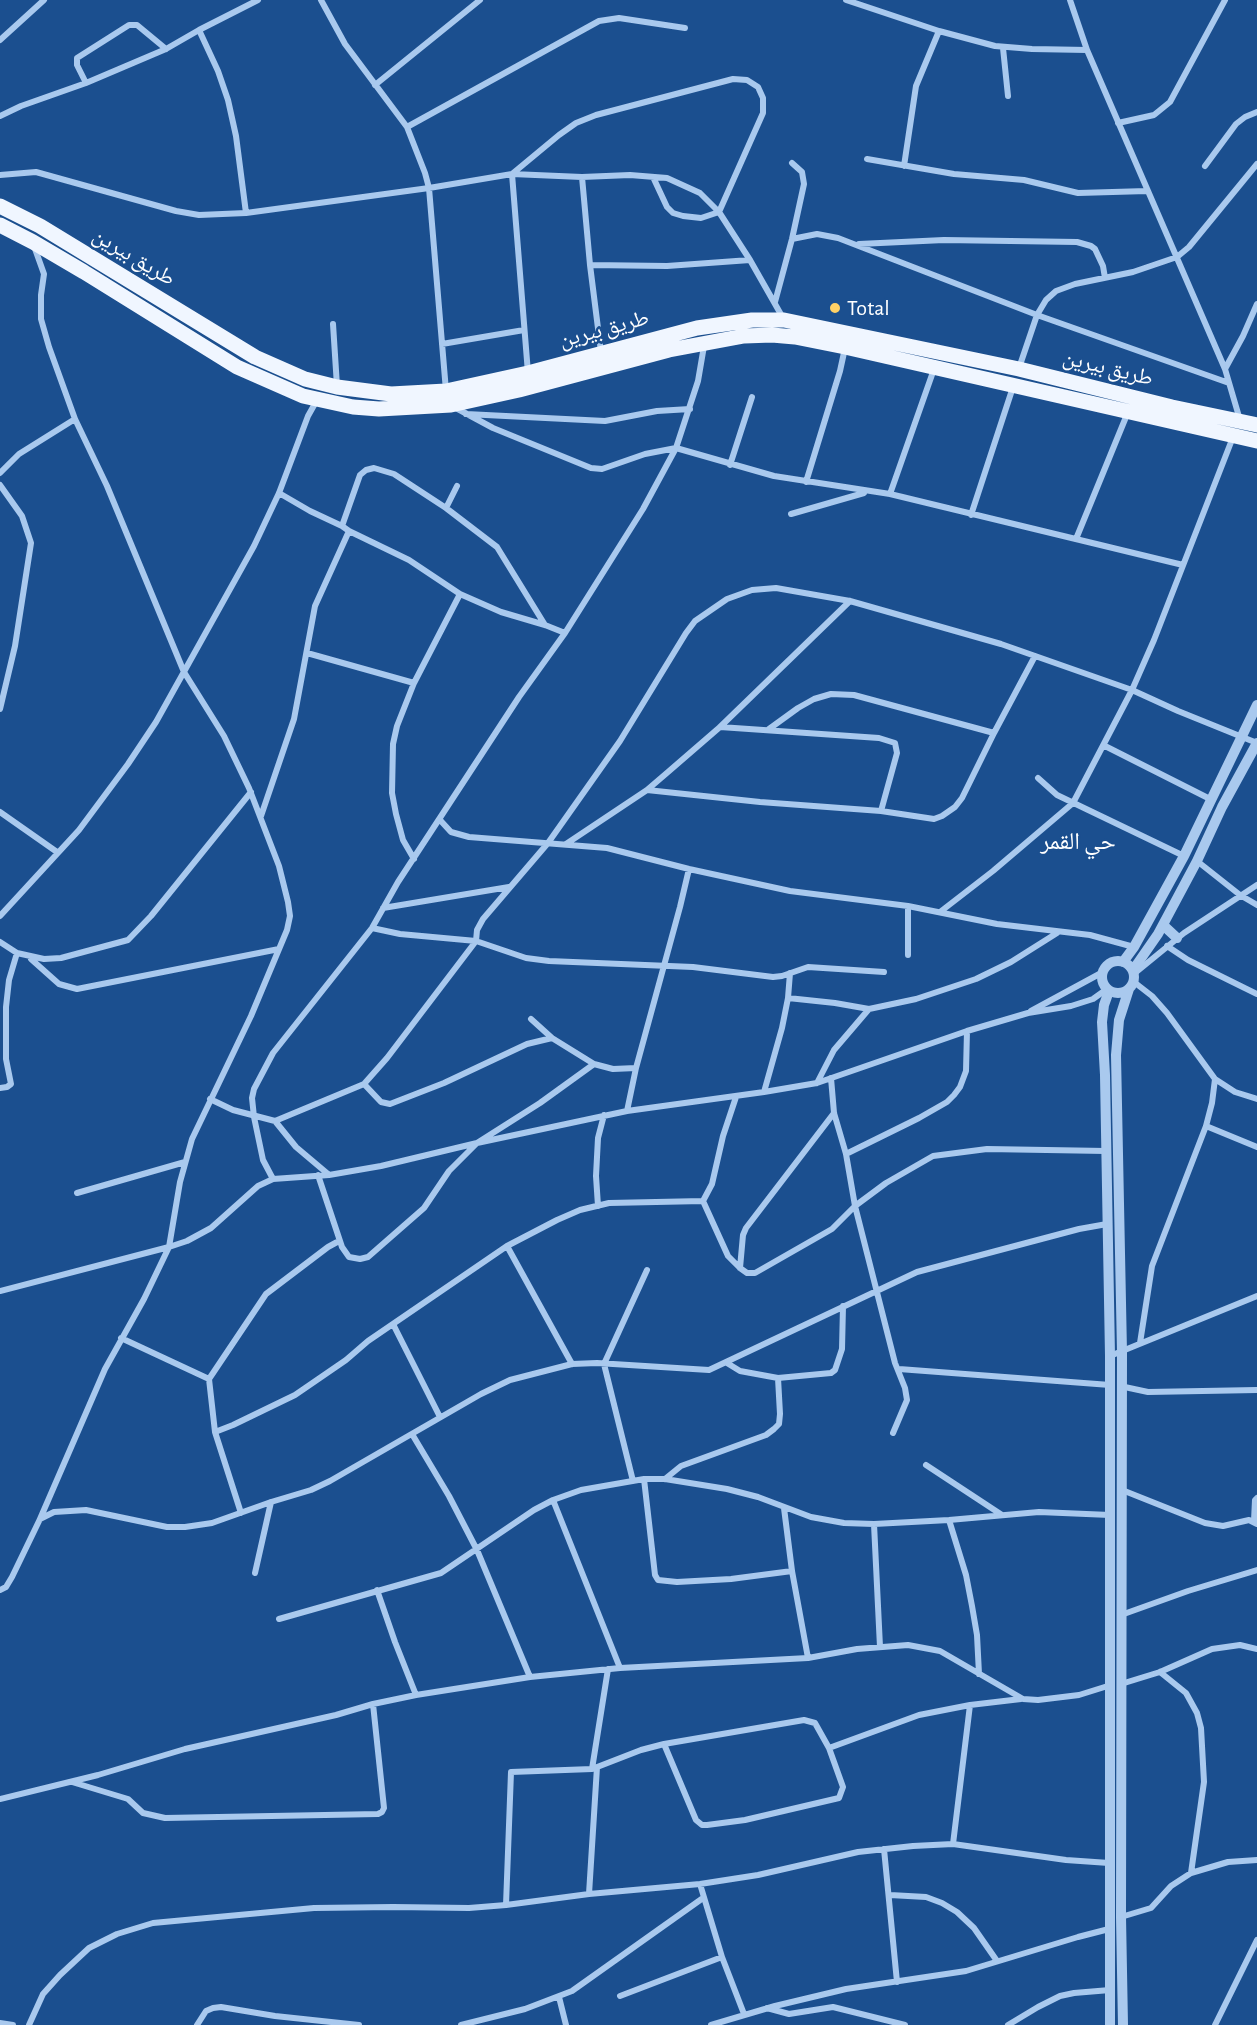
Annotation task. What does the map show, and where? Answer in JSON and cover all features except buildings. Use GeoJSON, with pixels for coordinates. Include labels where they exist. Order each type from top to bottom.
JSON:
{"type":"FeatureCollection","features":[{"type":"Feature","properties":{"kind":"main road","name":"طريق بيرين"},"geometry":{"type":"LineString","coordinates":[[0,207],[40,226],[255,357],[305,379],[337,387],[448,398],[601,353],[723,323],[784,320],[1019,369],[1257,425]]}},
{"type":"Feature","properties":{"kind":"main road","name":"طريق بيرين"},"geometry":{"type":"LineString","coordinates":[[0,225],[33,242],[237,367],[310,398],[379,409],[448,398],[705,342],[772,334],[795,336],[845,347],[1257,441]]}},
{"type":"Feature","properties":{"kind":"street"},"geometry":{"type":"LineString","coordinates":[[0,40],[44,0]]}},
{"type":"Feature","properties":{"kind":"street"},"geometry":{"type":"LineString","coordinates":[[0,116],[166,49],[258,0]]}},
{"type":"Feature","properties":{"kind":"street"},"geometry":{"type":"LineString","coordinates":[[321,0],[337,31],[406,127],[420,157],[429,188],[448,398],[465,414],[493,428],[596,470],[645,454],[676,448],[730,465],[806,482],[890,495],[1183,565]]}},
{"type":"Feature","properties":{"kind":"street"},"geometry":{"type":"LineString","coordinates":[[375,85],[480,0]]}},
{"type":"Feature","properties":{"kind":"street"},"geometry":{"type":"LineString","coordinates":[[846,0],[939,31],[1003,48],[1087,50]]}},
{"type":"Feature","properties":{"kind":"street"},"geometry":{"type":"LineString","coordinates":[[1070,0],[1087,50],[1225,369],[1240,421]]}},
{"type":"Feature","properties":{"kind":"street"},"geometry":{"type":"LineString","coordinates":[[1118,123],[1154,115],[1170,102],[1225,0]]}},
{"type":"Feature","properties":{"kind":"street"},"geometry":{"type":"LineString","coordinates":[[406,127],[599,21],[619,18],[685,28]]}},
{"type":"Feature","properties":{"kind":"street"},"geometry":{"type":"LineString","coordinates":[[86,83],[76,61],[79,55],[129,25],[136,26],[166,49]]}},
{"type":"Feature","properties":{"kind":"street"},"geometry":{"type":"LineString","coordinates":[[199,30],[218,71],[228,100],[236,136],[246,213]]}},
{"type":"Feature","properties":{"kind":"street"},"geometry":{"type":"LineString","coordinates":[[904,166],[916,86],[939,31]]}},
{"type":"Feature","properties":{"kind":"street"},"geometry":{"type":"LineString","coordinates":[[1003,48],[1008,96]]}},
{"type":"Feature","properties":{"kind":"street"},"geometry":{"type":"LineString","coordinates":[[512,174],[559,135],[586,119],[693,88],[740,78],[758,87],[764,106],[719,213]]}},
{"type":"Feature","properties":{"kind":"street"},"geometry":{"type":"LineString","coordinates":[[1205,166],[1236,124],[1257,112]]}},
{"type":"Feature","properties":{"kind":"street"},"geometry":{"type":"LineString","coordinates":[[867,159],[954,174],[1024,180],[1078,193],[1147,191]]}},
{"type":"Feature","properties":{"kind":"street"},"geometry":{"type":"LineString","coordinates":[[775,302],[792,239],[804,179],[802,172],[792,163]]}},
{"type":"Feature","properties":{"kind":"street"},"geometry":{"type":"LineString","coordinates":[[1019,369],[1037,315],[1046,300],[1056,291],[1075,284],[1133,272],[1177,257],[1189,248],[1257,165]]}},
{"type":"Feature","properties":{"kind":"street"},"geometry":{"type":"LineString","coordinates":[[0,175],[36,172],[189,215],[246,213],[429,188],[512,174],[668,178],[692,188],[708,200],[719,213],[750,260],[784,320]]}},
{"type":"Feature","properties":{"kind":"street"},"geometry":{"type":"LineString","coordinates":[[512,174],[528,373]]}},
{"type":"Feature","properties":{"kind":"street"},"geometry":{"type":"LineString","coordinates":[[582,177],[601,353]]}},
{"type":"Feature","properties":{"kind":"street"},"geometry":{"type":"LineString","coordinates":[[653,177],[667,207],[673,213],[701,218],[719,213]]}},
{"type":"Feature","properties":{"kind":"street"},"geometry":{"type":"LineString","coordinates":[[792,239],[810,234],[826,234],[1037,315],[1229,383]]}},
{"type":"Feature","properties":{"kind":"street"},"geometry":{"type":"LineString","coordinates":[[855,244],[944,240],[1077,243],[1095,249],[1105,278]]}},
{"type":"Feature","properties":{"kind":"street"},"geometry":{"type":"LineString","coordinates":[[0,1590],[6,1587],[12,1577],[105,1369],[144,1299],[169,1247],[180,1182],[192,1139],[251,1017],[289,920],[288,902],[279,866],[261,817],[224,736],[184,672],[107,486],[75,419],[41,319],[44,274],[33,242]]}},
{"type":"Feature","properties":{"kind":"street"},"geometry":{"type":"LineString","coordinates":[[590,265],[668,266],[750,260]]}},
{"type":"Feature","properties":{"kind":"street"},"geometry":{"type":"LineString","coordinates":[[1225,369],[1257,304]]}},
{"type":"Feature","properties":{"kind":"street"},"geometry":{"type":"LineString","coordinates":[[333,324],[337,387]]}},
{"type":"Feature","properties":{"kind":"street"},"geometry":{"type":"LineString","coordinates":[[442,344],[524,330]]}},
{"type":"Feature","properties":{"kind":"street"},"geometry":{"type":"LineString","coordinates":[[273,1179],[263,1160],[252,1098],[254,1089],[270,1058],[372,928],[414,859],[519,697],[565,633],[643,509],[676,448],[690,409],[705,342]]}},
{"type":"Feature","properties":{"kind":"street"},"geometry":{"type":"LineString","coordinates":[[806,482],[840,371],[845,347]]}},
{"type":"Feature","properties":{"kind":"street"},"geometry":{"type":"LineString","coordinates":[[890,495],[934,369]]}},
{"type":"Feature","properties":{"kind":"street"},"geometry":{"type":"LineString","coordinates":[[971,515],[1014,385]]}},
{"type":"Feature","properties":{"kind":"street"},"geometry":{"type":"LineString","coordinates":[[730,465],[752,397]]}},
{"type":"Feature","properties":{"kind":"street"},"geometry":{"type":"LineString","coordinates":[[1076,539],[1128,413],[1132,397]]}},
{"type":"Feature","properties":{"kind":"street"},"geometry":{"type":"LineString","coordinates":[[0,916],[79,830],[128,764],[184,672],[254,546],[279,493],[308,416],[310,398]]}},
{"type":"Feature","properties":{"kind":"street"},"geometry":{"type":"LineString","coordinates":[[308,416],[310,398]]}},
{"type":"Feature","properties":{"kind":"street"},"geometry":{"type":"LineString","coordinates":[[465,414],[605,421],[646,412],[690,409]]}},
{"type":"Feature","properties":{"kind":"street"},"geometry":{"type":"LineString","coordinates":[[0,473],[19,454],[75,419]]}},
{"type":"Feature","properties":{"kind":"street"},"geometry":{"type":"LineString","coordinates":[[940,912],[993,871],[1073,803],[1105,746],[1132,690],[1233,437]]}},
{"type":"Feature","properties":{"kind":"street"},"geometry":{"type":"LineString","coordinates":[[342,526],[357,479],[366,470],[375,468],[394,474],[446,508],[497,547],[545,624]]}},
{"type":"Feature","properties":{"kind":"street"},"geometry":{"type":"LineString","coordinates":[[0,485],[22,516],[31,543],[15,646],[0,709]]}},
{"type":"Feature","properties":{"kind":"street"},"geometry":{"type":"LineString","coordinates":[[446,508],[457,486]]}},
{"type":"Feature","properties":{"kind":"street"},"geometry":{"type":"LineString","coordinates":[[791,514],[868,492]]}},
{"type":"Feature","properties":{"kind":"street"},"geometry":{"type":"LineString","coordinates":[[279,493],[409,560],[460,594],[501,612],[545,624],[565,633]]}},
{"type":"Feature","properties":{"kind":"street"},"geometry":{"type":"LineString","coordinates":[[261,817],[294,719],[315,606],[349,531]]}},
{"type":"Feature","properties":{"kind":"street"},"geometry":{"type":"LineString","coordinates":[[210,1099],[233,1110],[274,1121],[364,1084],[387,1058],[476,941],[477,930],[483,919],[548,843],[620,741],[695,621],[728,599],[752,590],[776,588],[850,601],[1001,644],[1132,690],[1257,743],[1133,979],[1119,1020],[1116,1055],[1122,1352],[1116,1386],[1110,1515],[1108,1929],[1110,2025]]}},
{"type":"Feature","properties":{"kind":"street"},"geometry":{"type":"LineString","coordinates":[[414,859],[399,829],[392,793],[392,757],[397,726],[414,683],[460,594]]}},
{"type":"Feature","properties":{"kind":"street"},"geometry":{"type":"LineString","coordinates":[[566,844],[647,790],[720,727],[850,601]]}},
{"type":"Feature","properties":{"kind":"street"},"geometry":{"type":"LineString","coordinates":[[307,653],[414,683]]}},
{"type":"Feature","properties":{"kind":"street"},"geometry":{"type":"LineString","coordinates":[[647,790],[760,802],[881,811],[934,819],[948,814],[962,798],[1035,656]]}},
{"type":"Feature","properties":{"kind":"street"},"geometry":{"type":"LineString","coordinates":[[768,730],[798,708],[820,696],[831,694],[854,695],[994,733]]}},
{"type":"Feature","properties":{"kind":"street"},"geometry":{"type":"LineString","coordinates":[[1124,962],[1185,856],[1257,705]]}},
{"type":"Feature","properties":{"kind":"street"},"geometry":{"type":"LineString","coordinates":[[720,727],[879,738],[896,743],[895,762],[881,811]]}},
{"type":"Feature","properties":{"kind":"street"},"geometry":{"type":"LineString","coordinates":[[1105,746],[1212,800]]}},
{"type":"Feature","properties":{"kind":"street"},"geometry":{"type":"LineString","coordinates":[[1038,778],[1058,795],[1073,803],[1185,856]]}},
{"type":"Feature","properties":{"kind":"street"},"geometry":{"type":"LineString","coordinates":[[0,942],[17,953],[44,959],[61,958],[128,940],[151,916],[250,792]]}},
{"type":"Feature","properties":{"kind":"street"},"geometry":{"type":"LineString","coordinates":[[0,813],[57,852]]}},
{"type":"Feature","properties":{"kind":"street"},"geometry":{"type":"LineString","coordinates":[[440,820],[451,832],[469,837],[607,848],[790,891],[908,906],[997,924],[1106,938],[1134,947]]}},
{"type":"Feature","properties":{"kind":"street"},"geometry":{"type":"LineString","coordinates":[[1197,861],[1240,895],[1257,904]]}},
{"type":"Feature","properties":{"kind":"street"},"geometry":{"type":"LineString","coordinates":[[627,1111],[688,868]]}},
{"type":"Feature","properties":{"kind":"street"},"geometry":{"type":"LineString","coordinates":[[0,1291],[169,1247],[211,1228],[258,1186],[273,1179],[381,1166],[604,1115],[736,1097],[817,1083],[967,1031],[1028,1013],[1082,1002],[1108,990],[1120,993],[1177,938],[1257,885]]}},
{"type":"Feature","properties":{"kind":"street"},"geometry":{"type":"LineString","coordinates":[[383,908],[508,887]]}},
{"type":"Feature","properties":{"kind":"street"},"geometry":{"type":"LineString","coordinates":[[908,906],[909,955]]}},
{"type":"Feature","properties":{"kind":"street"},"geometry":{"type":"LineString","coordinates":[[1147,925],[1177,938]]}},
{"type":"Feature","properties":{"kind":"street"},"geometry":{"type":"LineString","coordinates":[[372,928],[393,933],[476,941],[514,955],[538,960],[693,967],[773,978],[808,967],[884,972]]}},
{"type":"Feature","properties":{"kind":"street"},"geometry":{"type":"LineString","coordinates":[[788,998],[868,1009],[916,999],[976,979],[1011,962],[1057,932]]}},
{"type":"Feature","properties":{"kind":"street"},"geometry":{"type":"LineString","coordinates":[[1167,946],[1188,960],[1257,994]]}},
{"type":"Feature","properties":{"kind":"street"},"geometry":{"type":"LineString","coordinates":[[29,956],[59,984],[77,989],[279,949]]}},
{"type":"Feature","properties":{"kind":"street"},"geometry":{"type":"LineString","coordinates":[[0,1088],[11,1084],[6,1059],[6,1007],[9,980],[17,953]]}},
{"type":"Feature","properties":{"kind":"street"},"geometry":{"type":"LineString","coordinates":[[1124,962],[1133,979],[1167,1013],[1215,1079],[1235,1092],[1257,1099]]}},
{"type":"Feature","properties":{"kind":"street"},"geometry":{"type":"LineString","coordinates":[[1028,1013],[1053,997],[1103,972],[1111,963],[1124,962]]}},
{"type":"Feature","properties":{"kind":"street"},"geometry":{"type":"LineString","coordinates":[[1103,972],[1103,981],[1108,990],[1102,1022],[1110,1356],[1116,1386],[1121,1490],[1123,2025]]}},
{"type":"Feature","properties":{"kind":"street"},"geometry":{"type":"LineString","coordinates":[[764,1092],[771,1073],[788,998],[790,973]]}},
{"type":"Feature","properties":{"kind":"street"},"geometry":{"type":"LineString","coordinates":[[817,1083],[834,1050],[868,1009]]}},
{"type":"Feature","properties":{"kind":"street"},"geometry":{"type":"LineString","coordinates":[[531,1019],[552,1038],[594,1064],[613,1069],[636,1068]]}},
{"type":"Feature","properties":{"kind":"street"},"geometry":{"type":"LineString","coordinates":[[846,1154],[919,1118],[947,1102],[954,1095],[966,1071],[967,1031]]}},
{"type":"Feature","properties":{"kind":"street"},"geometry":{"type":"LineString","coordinates":[[364,1084],[381,1102],[390,1104],[444,1083],[527,1044],[552,1038]]}},
{"type":"Feature","properties":{"kind":"street"},"geometry":{"type":"LineString","coordinates":[[318,1175],[339,1241],[350,1257],[360,1259],[368,1257],[424,1208],[449,1171],[477,1143],[540,1103],[594,1064]]}},
{"type":"Feature","properties":{"kind":"street"},"geometry":{"type":"LineString","coordinates":[[831,1078],[834,1113],[846,1154],[855,1206],[895,1363],[907,1400],[893,1433]]}},
{"type":"Feature","properties":{"kind":"street"},"geometry":{"type":"LineString","coordinates":[[1140,1343],[1152,1266],[1206,1126],[1215,1079]]}},
{"type":"Feature","properties":{"kind":"street"},"geometry":{"type":"LineString","coordinates":[[703,1201],[712,1184],[723,1136],[736,1097]]}},
{"type":"Feature","properties":{"kind":"street"},"geometry":{"type":"LineString","coordinates":[[740,1268],[743,1235],[746,1228],[834,1113]]}},
{"type":"Feature","properties":{"kind":"street"},"geometry":{"type":"LineString","coordinates":[[598,1206],[596,1176],[598,1138],[604,1115]]}},
{"type":"Feature","properties":{"kind":"street"},"geometry":{"type":"LineString","coordinates":[[274,1121],[296,1147],[329,1174]]}},
{"type":"Feature","properties":{"kind":"street"},"geometry":{"type":"LineString","coordinates":[[1206,1126],[1257,1147]]}},
{"type":"Feature","properties":{"kind":"street"},"geometry":{"type":"LineString","coordinates":[[703,1201],[728,1256],[747,1273],[755,1273],[832,1229],[855,1206],[886,1183],[933,1156],[987,1149],[1106,1151]]}},
{"type":"Feature","properties":{"kind":"street"},"geometry":{"type":"LineString","coordinates":[[77,1193],[185,1162]]}},
{"type":"Feature","properties":{"kind":"street"},"geometry":{"type":"LineString","coordinates":[[215,1432],[295,1395],[507,1246],[557,1220],[598,1206],[634,1201],[703,1201]]}},
{"type":"Feature","properties":{"kind":"street"},"geometry":{"type":"LineString","coordinates":[[40,1518],[54,1512],[86,1510],[151,1525],[185,1527],[212,1523],[311,1490],[330,1481],[440,1417],[510,1380],[572,1364],[709,1370],[904,1277],[936,1266],[1079,1229],[1107,1224]]}},
{"type":"Feature","properties":{"kind":"street"},"geometry":{"type":"LineString","coordinates":[[241,1513],[215,1432],[209,1379],[266,1294],[339,1241]]}},
{"type":"Feature","properties":{"kind":"street"},"geometry":{"type":"LineString","coordinates":[[507,1246],[572,1364]]}},
{"type":"Feature","properties":{"kind":"street"},"geometry":{"type":"LineString","coordinates":[[633,1481],[604,1364],[647,1270]]}},
{"type":"Feature","properties":{"kind":"street"},"geometry":{"type":"LineString","coordinates":[[1110,1356],[1257,1296]]}},
{"type":"Feature","properties":{"kind":"street"},"geometry":{"type":"LineString","coordinates":[[727,1363],[740,1371],[778,1378],[831,1373],[835,1370],[842,1348],[843,1305]]}},
{"type":"Feature","properties":{"kind":"street"},"geometry":{"type":"LineString","coordinates":[[393,1324],[440,1417]]}},
{"type":"Feature","properties":{"kind":"street"},"geometry":{"type":"LineString","coordinates":[[121,1338],[209,1379]]}},
{"type":"Feature","properties":{"kind":"street"},"geometry":{"type":"LineString","coordinates":[[898,1369],[1116,1386],[1157,1392],[1257,1390]]}},
{"type":"Feature","properties":{"kind":"street"},"geometry":{"type":"LineString","coordinates":[[665,1479],[681,1466],[774,1430],[779,1424],[780,1414],[778,1378]]}},
{"type":"Feature","properties":{"kind":"street"},"geometry":{"type":"LineString","coordinates":[[412,1434],[449,1496],[477,1550],[530,1677]]}},
{"type":"Feature","properties":{"kind":"street"},"geometry":{"type":"LineString","coordinates":[[926,1465],[1002,1515]]}},
{"type":"Feature","properties":{"kind":"street"},"geometry":{"type":"LineString","coordinates":[[279,1619],[441,1573],[534,1510],[554,1500],[580,1490],[644,1479],[665,1479],[727,1489],[758,1497],[826,1521],[874,1524],[1039,1512],[1110,1515]]}},
{"type":"Feature","properties":{"kind":"street"},"geometry":{"type":"LineString","coordinates":[[644,1479],[655,1575],[658,1580],[677,1582],[731,1579],[792,1571]]}},
{"type":"Feature","properties":{"kind":"street"},"geometry":{"type":"LineString","coordinates":[[1121,1490],[1181,1515],[1216,1526],[1256,1522],[1255,1500],[1257,1498]]}},
{"type":"Feature","properties":{"kind":"street"},"geometry":{"type":"LineString","coordinates":[[554,1500],[620,1668]]}},
{"type":"Feature","properties":{"kind":"street"},"geometry":{"type":"LineString","coordinates":[[255,1573],[271,1502]]}},
{"type":"Feature","properties":{"kind":"street"},"geometry":{"type":"LineString","coordinates":[[784,1508],[792,1571],[808,1658]]}},
{"type":"Feature","properties":{"kind":"street"},"geometry":{"type":"LineString","coordinates":[[950,1520],[972,1606],[977,1635],[979,1674]]}},
{"type":"Feature","properties":{"kind":"street"},"geometry":{"type":"LineString","coordinates":[[874,1524],[880,1647]]}},
{"type":"Feature","properties":{"kind":"street"},"geometry":{"type":"LineString","coordinates":[[1121,1615],[1257,1570]]}},
{"type":"Feature","properties":{"kind":"street"},"geometry":{"type":"LineString","coordinates":[[377,1590],[416,1695]]}},
{"type":"Feature","properties":{"kind":"street"},"geometry":{"type":"LineString","coordinates":[[0,1799],[72,1782],[185,1749],[336,1715],[373,1704],[530,1677],[608,1669],[808,1658],[908,1645],[940,1651],[1023,1699]]}},
{"type":"Feature","properties":{"kind":"street"},"geometry":{"type":"LineString","coordinates":[[829,1748],[901,1720],[970,1705],[1078,1695],[1160,1672],[1212,1649],[1240,1645],[1257,1649]]}},
{"type":"Feature","properties":{"kind":"street"},"geometry":{"type":"LineString","coordinates":[[589,1894],[594,1768],[608,1669]]}},
{"type":"Feature","properties":{"kind":"street"},"geometry":{"type":"LineString","coordinates":[[1160,1672],[1186,1693],[1197,1713],[1201,1728],[1204,1782],[1191,1873]]}},
{"type":"Feature","properties":{"kind":"street"},"geometry":{"type":"LineString","coordinates":[[72,1782],[128,1799],[143,1813],[165,1818],[378,1814],[384,1808],[373,1704]]}},
{"type":"Feature","properties":{"kind":"street"},"geometry":{"type":"LineString","coordinates":[[953,1844],[970,1705]]}},
{"type":"Feature","properties":{"kind":"street"},"geometry":{"type":"LineString","coordinates":[[506,1905],[510,1772],[594,1768],[664,1744],[804,1720],[815,1723],[829,1748],[843,1787],[839,1798],[736,1822],[707,1825],[696,1820],[664,1744]]}},
{"type":"Feature","properties":{"kind":"street"},"geometry":{"type":"LineString","coordinates":[[29,2025],[43,1994],[82,1954],[117,1934],[153,1923],[314,1908],[469,1908],[506,1905],[589,1894],[700,1884],[758,1875],[834,1857],[884,1849],[953,1844],[1066,1860],[1109,1863]]}},
{"type":"Feature","properties":{"kind":"street"},"geometry":{"type":"LineString","coordinates":[[884,1849],[897,1982]]}},
{"type":"Feature","properties":{"kind":"street"},"geometry":{"type":"LineString","coordinates":[[1121,1917],[1151,1908],[1171,1886],[1191,1873],[1228,1862],[1257,1860]]}},
{"type":"Feature","properties":{"kind":"street"},"geometry":{"type":"LineString","coordinates":[[700,1884],[722,1957],[744,2014]]}},
{"type":"Feature","properties":{"kind":"street"},"geometry":{"type":"LineString","coordinates":[[890,1895],[926,1897],[949,1908],[974,1928],[997,1961]]}},
{"type":"Feature","properties":{"kind":"street"},"geometry":{"type":"LineString","coordinates":[[461,2025],[482,2021],[559,1997],[595,1976],[703,1898]]}},
{"type":"Feature","properties":{"kind":"street"},"geometry":{"type":"LineString","coordinates":[[711,2025],[766,2008],[846,1989],[966,1971],[1108,1929]]}},
{"type":"Feature","properties":{"kind":"street"},"geometry":{"type":"LineString","coordinates":[[1215,2025],[1257,1940]]}},
{"type":"Feature","properties":{"kind":"street"},"geometry":{"type":"LineString","coordinates":[[620,1996],[722,1957]]}},
{"type":"Feature","properties":{"kind":"street"},"geometry":{"type":"LineString","coordinates":[[1008,2025],[1060,1996],[1074,1993],[1123,1995]]}},
{"type":"Feature","properties":{"kind":"street"},"geometry":{"type":"LineString","coordinates":[[559,1997],[566,2025]]}},
{"type":"Feature","properties":{"kind":"street"},"geometry":{"type":"LineString","coordinates":[[197,2025],[206,2011],[221,2007],[274,2016],[359,2025]]}},
{"type":"Feature","properties":{"kind":"street"},"geometry":{"type":"LineString","coordinates":[[766,2008],[789,2014],[833,2007],[905,2025]]}},
{"type":"Feature","properties":{"kind":"street"},"geometry":{"type":"LineString","coordinates":[[0,2022],[13,2025]]}},
{"type":"Feature","properties":{"kind":"place","name":"Total"},"geometry":{"type":"Point","coordinates":[835,308]}},
{"type":"Feature","properties":{"kind":"district","name":"حي القمر"},"geometry":{"type":"Point","coordinates":[1078,842]}}]}
